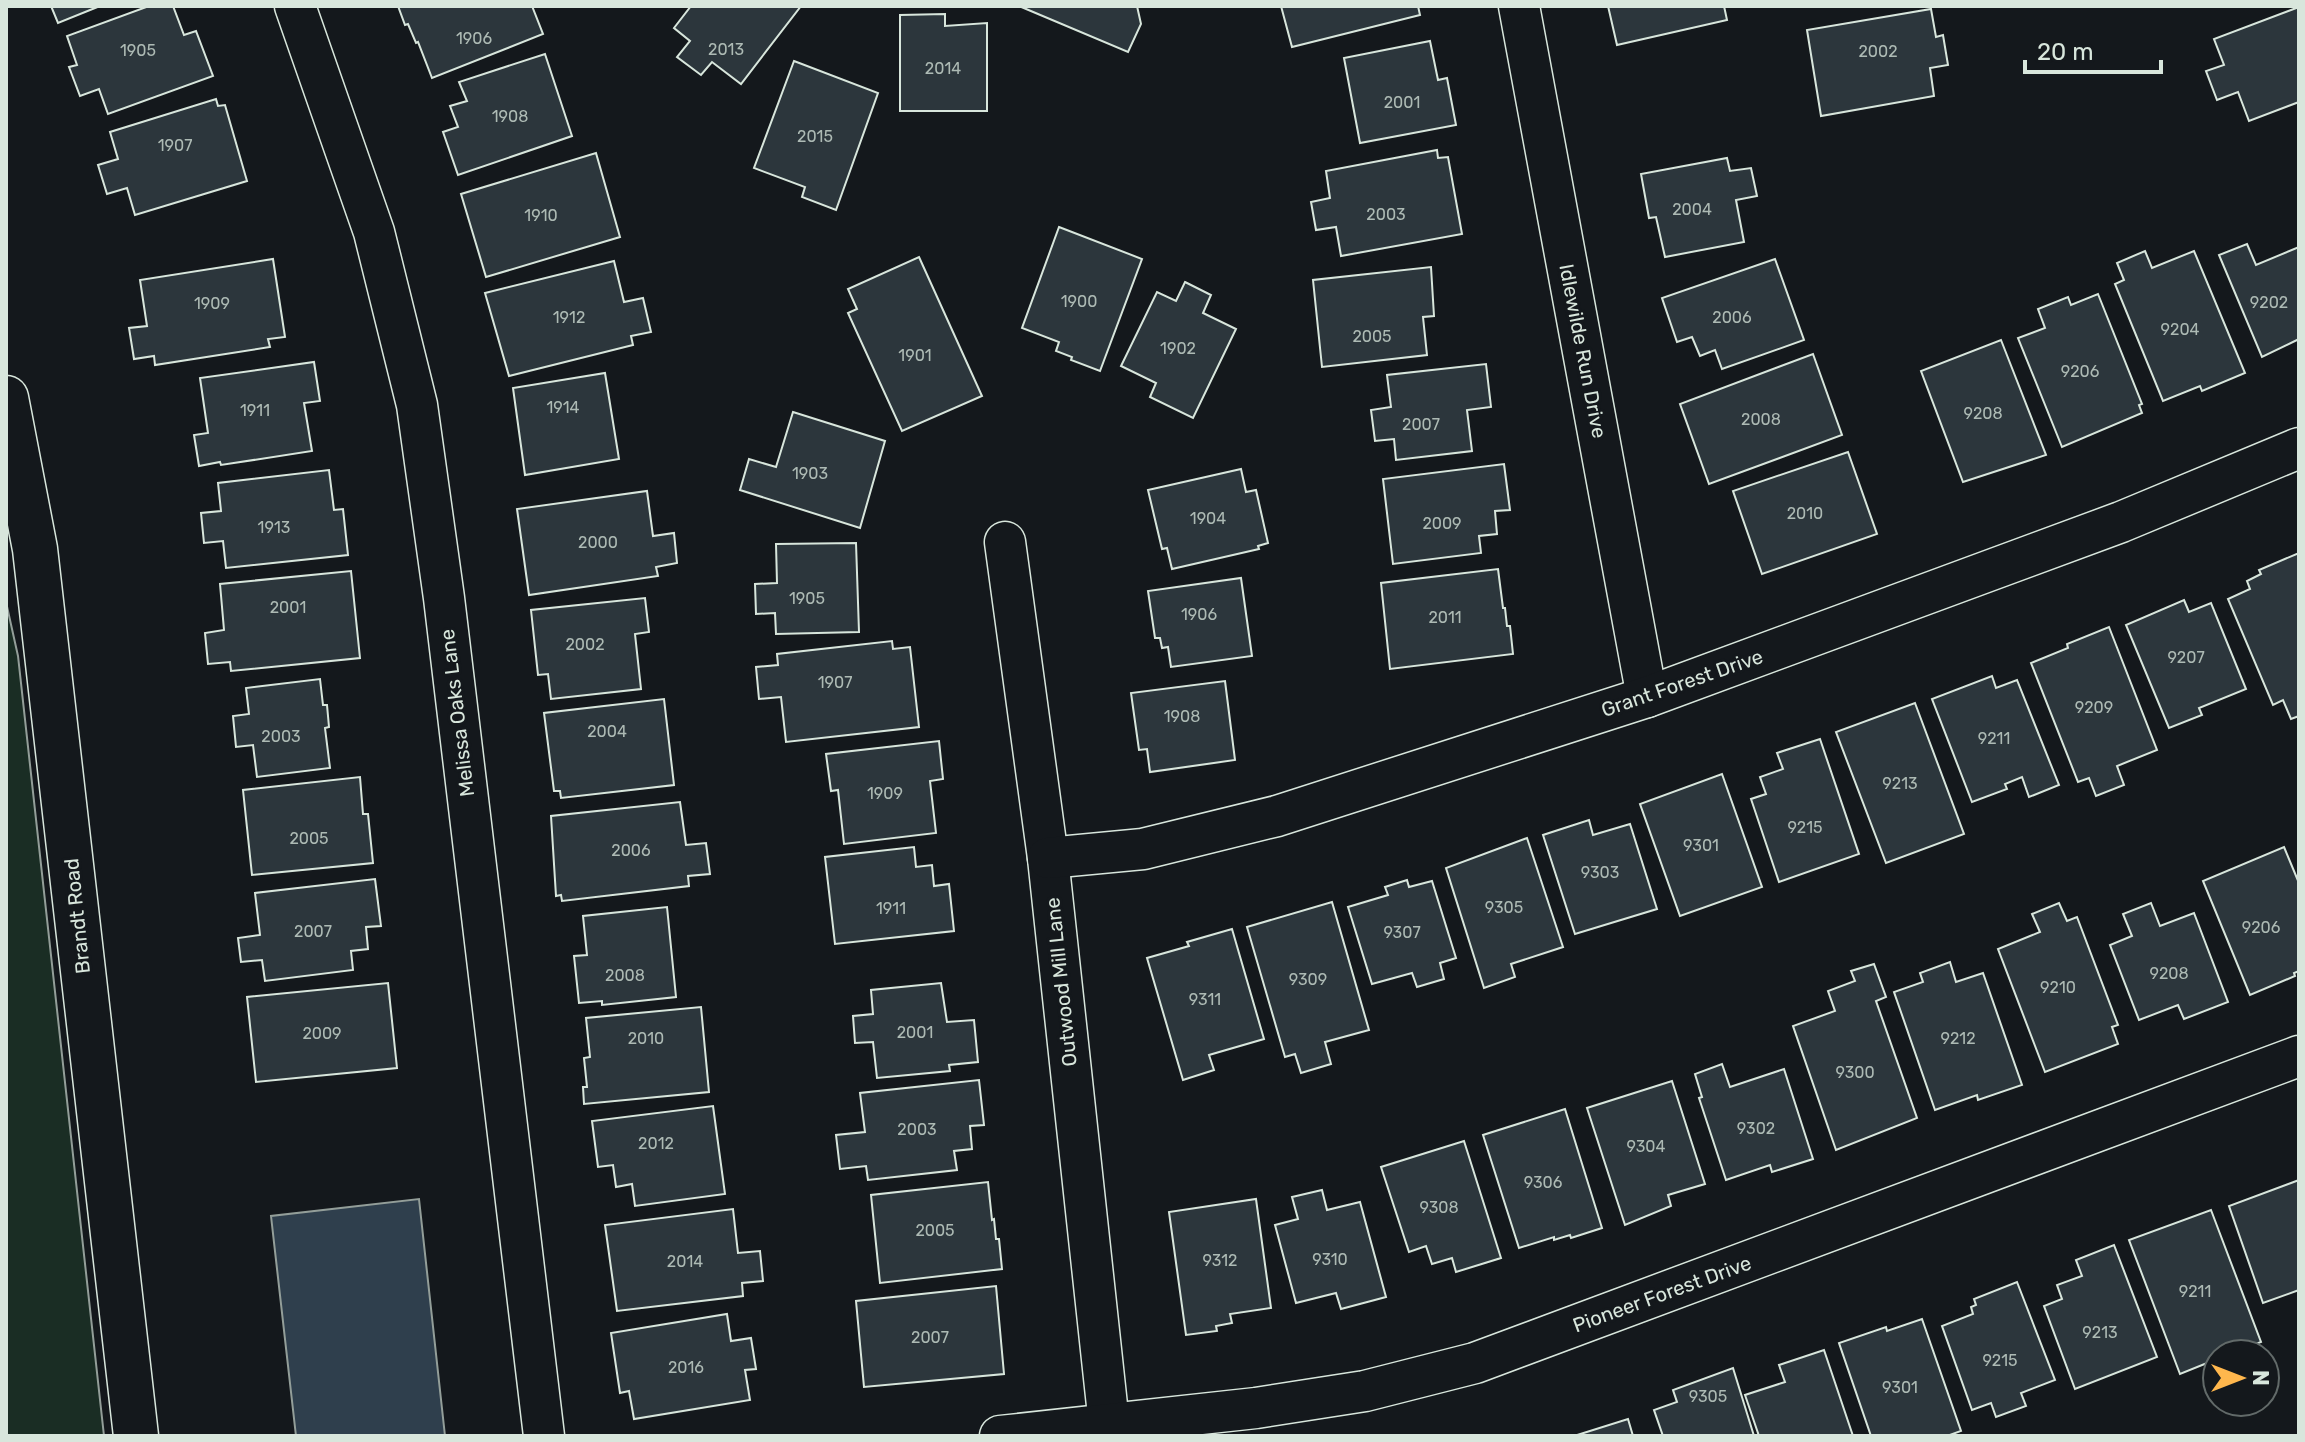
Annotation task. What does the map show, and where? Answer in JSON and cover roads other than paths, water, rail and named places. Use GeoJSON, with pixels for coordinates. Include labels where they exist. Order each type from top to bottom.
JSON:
{"type":"FeatureCollection","features":[{"type":"Feature","properties":{"kind":"street","name":"Melissa Oaks Lane"},"geometry":{"type":"LineString","coordinates":[[295,6],[374,232],[417,405],[446,614],[544,1436]]}},
{"type":"Feature","properties":{"kind":"street","name":"Idlewilde Run Drive"},"geometry":{"type":"LineString","coordinates":[[1519,6],[1647,697]]}},
{"type":"Feature","properties":{"kind":"street","name":"Brandt Road"},"geometry":{"type":"LineString","coordinates":[[6,398],[37,564],[136,1436]]}},
{"type":"Feature","properties":{"kind":"street","name":"Grant Forest Drive"},"geometry":{"type":"LineString","coordinates":[[1048,858],[1143,849],[1277,816],[1647,697],[2121,522],[2299,448]]}},
{"type":"Feature","properties":{"kind":"street","name":"Outwood Mill Lane"},"geometry":{"type":"LineString","coordinates":[[1005,542],[1048,858],[1109,1424]]}},
{"type":"Feature","properties":{"kind":"street","name":"Pioneer Forest Drive"},"geometry":{"type":"LineString","coordinates":[[1000,1436],[1256,1408],[1365,1391],[1475,1363],[2299,1056]]}},
{"type":"Feature","properties":{"kind":"water"},"geometry":{"type":"Polygon","coordinates":[[[419,1199],[445,1436],[296,1436],[271,1216],[419,1199]]]}}]}
